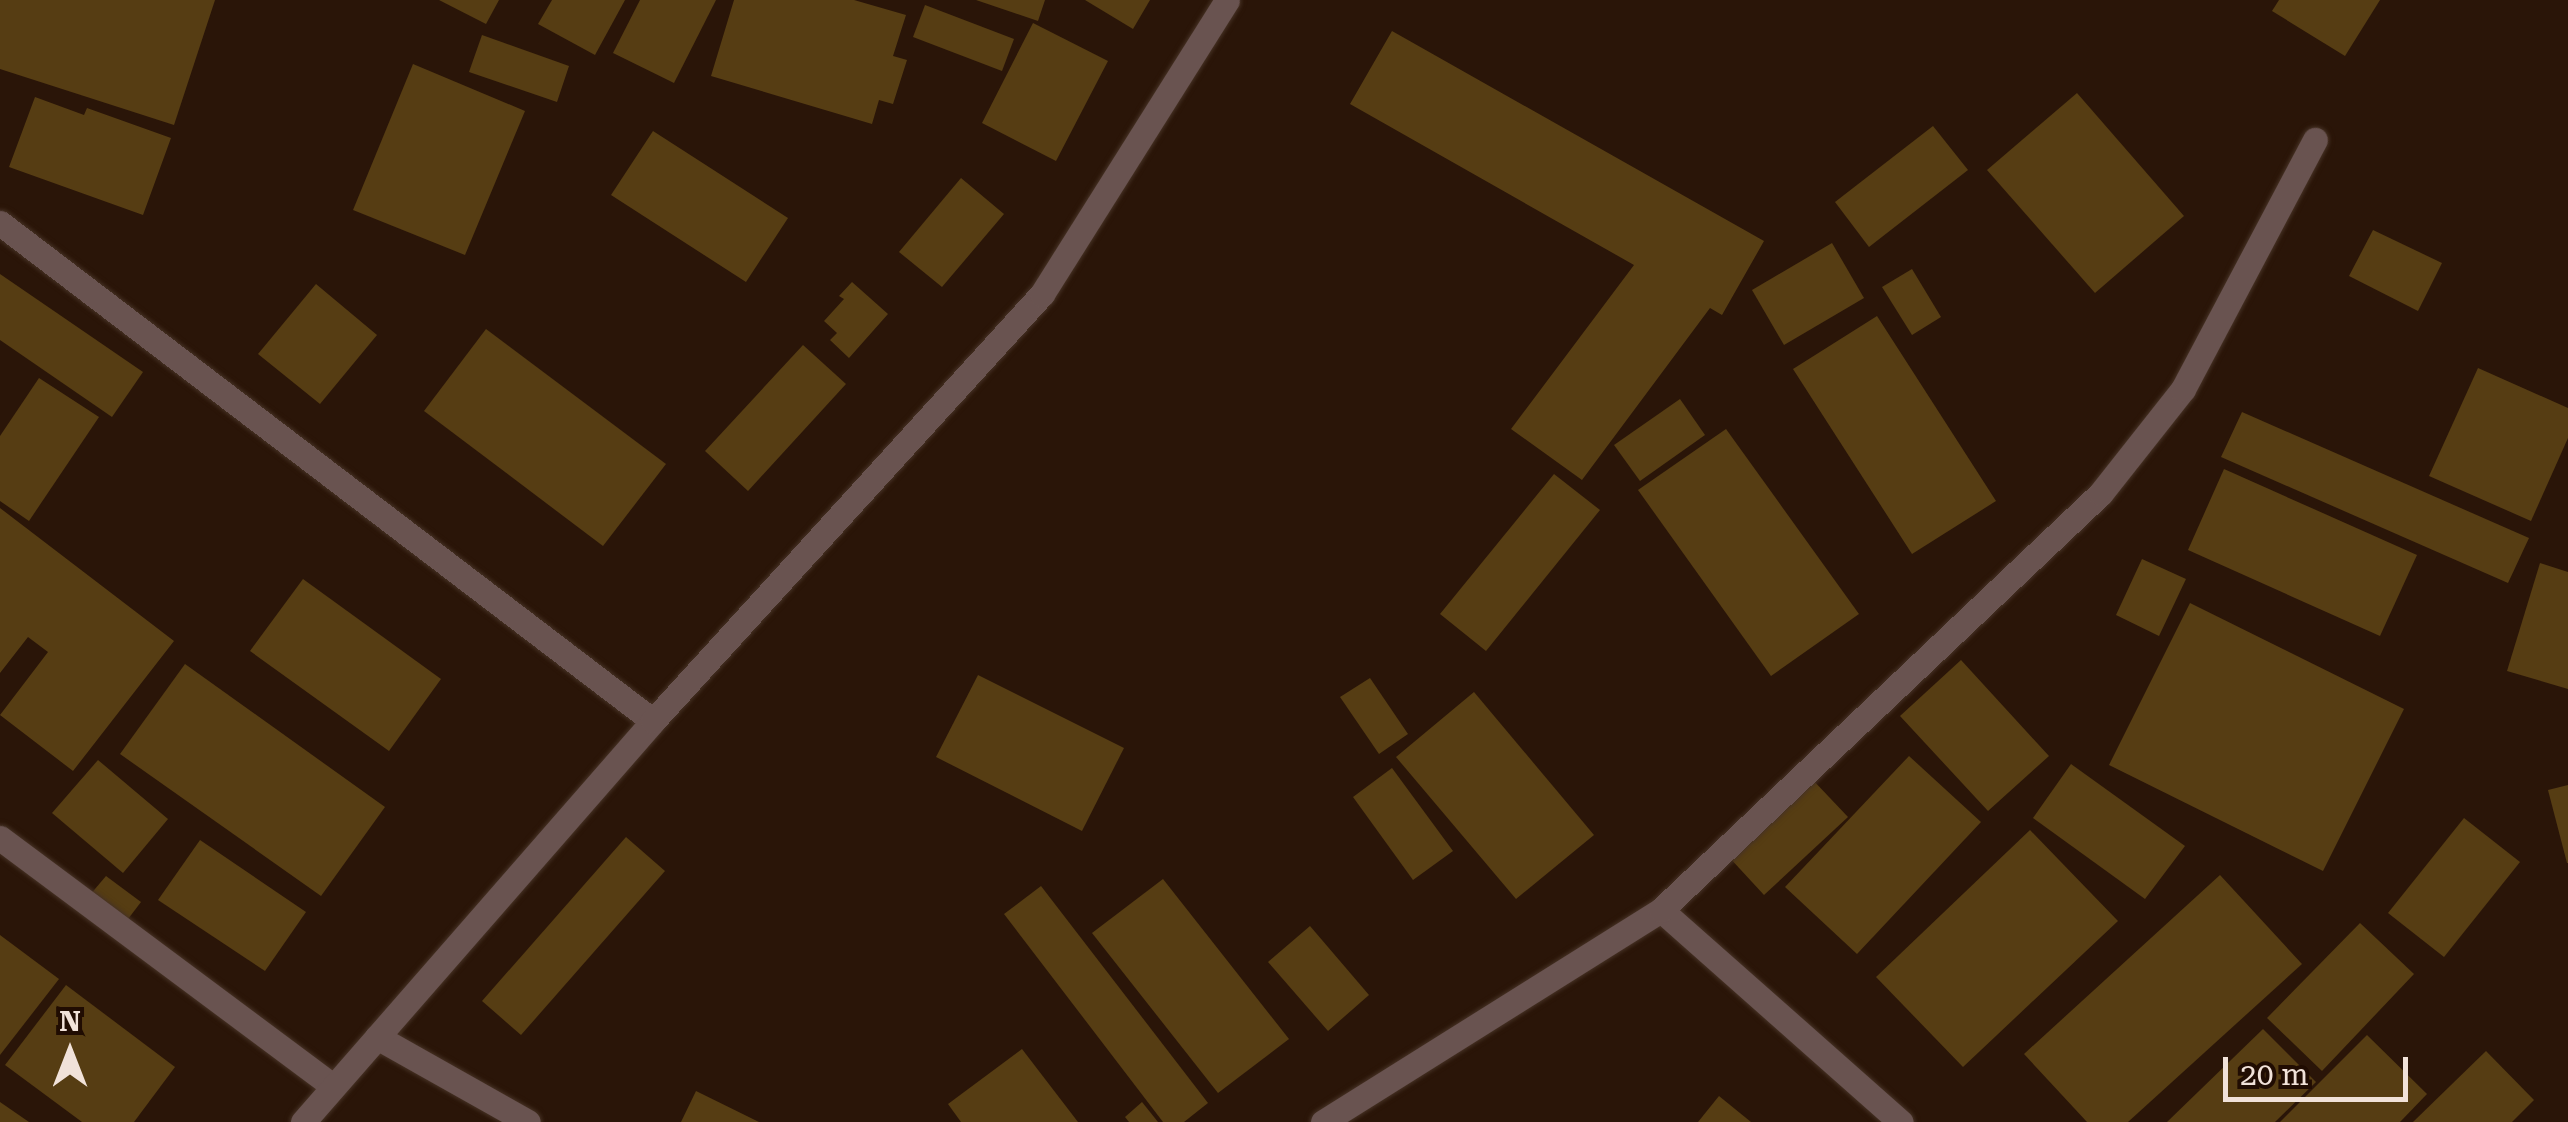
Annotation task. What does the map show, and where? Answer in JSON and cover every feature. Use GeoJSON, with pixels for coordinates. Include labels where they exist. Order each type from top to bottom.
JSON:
{"type":"FeatureCollection","features":[{"type":"Feature","properties":{"kind":"street"},"geometry":{"type":"LineString","coordinates":[[303,1122],[331,1085],[378,1037],[653,721],[1042,294],[1227,0]]}},
{"type":"Feature","properties":{"kind":"street"},"geometry":{"type":"LineString","coordinates":[[1322,1122],[1661,910],[2101,493],[2183,388],[2314,140]]}},
{"type":"Feature","properties":{"kind":"street"},"geometry":{"type":"LineString","coordinates":[[0,223],[653,721]]}},
{"type":"Feature","properties":{"kind":"street"},"geometry":{"type":"LineString","coordinates":[[0,838],[331,1085]]}},
{"type":"Feature","properties":{"kind":"street"},"geometry":{"type":"LineString","coordinates":[[1661,910],[1901,1122]]}},
{"type":"Feature","properties":{"kind":"street"},"geometry":{"type":"LineString","coordinates":[[378,1037],[528,1122]]}},
{"type":"Feature","properties":{"kind":"building"},"geometry":{"type":"Polygon","coordinates":[[[0,0],[215,0],[174,125],[0,69],[0,0]]]}},
{"type":"Feature","properties":{"kind":"building"},"geometry":{"type":"Polygon","coordinates":[[[439,0],[499,0],[486,24],[439,0]]]}},
{"type":"Feature","properties":{"kind":"building"},"geometry":{"type":"Polygon","coordinates":[[[552,0],[625,0],[595,55],[538,24],[552,0]]]}},
{"type":"Feature","properties":{"kind":"building"},"geometry":{"type":"Polygon","coordinates":[[[640,0],[716,0],[674,83],[613,53],[640,0]]]}},
{"type":"Feature","properties":{"kind":"building"},"geometry":{"type":"Polygon","coordinates":[[[734,0],[854,0],[906,15],[893,56],[907,60],[893,104],[879,100],[872,124],[711,76],[734,0]]]}},
{"type":"Feature","properties":{"kind":"building"},"geometry":{"type":"Polygon","coordinates":[[[976,0],[1045,0],[1038,21],[976,0]]]}},
{"type":"Feature","properties":{"kind":"building"},"geometry":{"type":"Polygon","coordinates":[[[1085,0],[1150,0],[1133,29],[1085,0]]]}},
{"type":"Feature","properties":{"kind":"building"},"geometry":{"type":"Polygon","coordinates":[[[2279,0],[2380,0],[2345,56],[2272,11],[2279,0]]]}},
{"type":"Feature","properties":{"kind":"building"},"geometry":{"type":"Polygon","coordinates":[[[925,5],[1014,39],[1002,71],[913,37],[925,5]]]}},
{"type":"Feature","properties":{"kind":"building"},"geometry":{"type":"Polygon","coordinates":[[[1033,23],[1108,61],[1056,161],[982,123],[1033,23]]]}},
{"type":"Feature","properties":{"kind":"building"},"geometry":{"type":"Polygon","coordinates":[[[1392,31],[1764,241],[1722,315],[1710,308],[1582,480],[1511,429],[1634,265],[1350,104],[1392,31]]]}},
{"type":"Feature","properties":{"kind":"building"},"geometry":{"type":"Polygon","coordinates":[[[482,35],[569,66],[557,102],[469,72],[482,35]]]}},
{"type":"Feature","properties":{"kind":"building"},"geometry":{"type":"Polygon","coordinates":[[[413,64],[525,111],[465,255],[353,210],[413,64]]]}},
{"type":"Feature","properties":{"kind":"building"},"geometry":{"type":"Polygon","coordinates":[[[2077,93],[2184,216],[2095,293],[1987,170],[2077,93]]]}},
{"type":"Feature","properties":{"kind":"building"},"geometry":{"type":"Polygon","coordinates":[[[35,97],[84,115],[87,108],[171,138],[143,215],[9,167],[35,97]]]}},
{"type":"Feature","properties":{"kind":"building"},"geometry":{"type":"Polygon","coordinates":[[[1933,126],[1968,170],[1869,247],[1835,202],[1933,126]]]}},
{"type":"Feature","properties":{"kind":"building"},"geometry":{"type":"Polygon","coordinates":[[[653,131],[788,218],[746,282],[611,195],[653,131]]]}},
{"type":"Feature","properties":{"kind":"building"},"geometry":{"type":"Polygon","coordinates":[[[961,178],[1004,214],[942,287],[899,252],[961,178]]]}},
{"type":"Feature","properties":{"kind":"building"},"geometry":{"type":"Polygon","coordinates":[[[2373,230],[2442,263],[2418,311],[2349,276],[2373,230]]]}},
{"type":"Feature","properties":{"kind":"building"},"geometry":{"type":"Polygon","coordinates":[[[1832,243],[1864,298],[1784,345],[1752,290],[1832,243]]]}},
{"type":"Feature","properties":{"kind":"building"},"geometry":{"type":"Polygon","coordinates":[[[1912,269],[1941,317],[1912,335],[1882,287],[1912,269]]]}},
{"type":"Feature","properties":{"kind":"building"},"geometry":{"type":"Polygon","coordinates":[[[0,274],[143,372],[112,417],[0,340],[0,274]]]}},
{"type":"Feature","properties":{"kind":"building"},"geometry":{"type":"Polygon","coordinates":[[[852,282],[888,314],[849,358],[830,340],[837,333],[824,321],[844,299],[839,296],[852,282]]]}},
{"type":"Feature","properties":{"kind":"building"},"geometry":{"type":"Polygon","coordinates":[[[316,284],[377,335],[320,404],[258,354],[316,284]]]}},
{"type":"Feature","properties":{"kind":"building"},"geometry":{"type":"Polygon","coordinates":[[[1877,316],[1996,501],[1912,554],[1793,369],[1877,316]]]}},
{"type":"Feature","properties":{"kind":"building"},"geometry":{"type":"Polygon","coordinates":[[[486,329],[666,464],[603,546],[424,411],[486,329]]]}},
{"type":"Feature","properties":{"kind":"building"},"geometry":{"type":"Polygon","coordinates":[[[803,345],[846,384],[748,491],[705,451],[803,345]]]}},
{"type":"Feature","properties":{"kind":"building"},"geometry":{"type":"Polygon","coordinates":[[[2478,368],[2568,408],[2568,438],[2531,521],[2429,476],[2478,368]]]}},
{"type":"Feature","properties":{"kind":"building"},"geometry":{"type":"Polygon","coordinates":[[[39,378],[99,417],[29,521],[0,501],[0,436],[39,378]]]}},
{"type":"Feature","properties":{"kind":"building"},"geometry":{"type":"Polygon","coordinates":[[[1680,399],[1705,435],[1640,481],[1614,445],[1680,399]]]}},
{"type":"Feature","properties":{"kind":"building"},"geometry":{"type":"Polygon","coordinates":[[[2242,412],[2529,538],[2508,583],[2221,457],[2242,412]]]}},
{"type":"Feature","properties":{"kind":"building"},"geometry":{"type":"Polygon","coordinates":[[[1726,429],[1859,614],[1771,676],[1638,490],[1726,429]]]}},
{"type":"Feature","properties":{"kind":"building"},"geometry":{"type":"Polygon","coordinates":[[[2224,469],[2417,555],[2380,636],[2188,550],[2224,469]]]}},
{"type":"Feature","properties":{"kind":"building"},"geometry":{"type":"Polygon","coordinates":[[[1554,474],[1600,510],[1486,651],[1440,614],[1554,474]]]}},
{"type":"Feature","properties":{"kind":"building"},"geometry":{"type":"Polygon","coordinates":[[[0,508],[174,641],[73,771],[0,715],[48,652],[28,637],[0,673],[0,508]]]}},
{"type":"Feature","properties":{"kind":"building"},"geometry":{"type":"Polygon","coordinates":[[[2142,559],[2186,579],[2159,636],[2116,615],[2142,559]]]}},
{"type":"Feature","properties":{"kind":"building"},"geometry":{"type":"Polygon","coordinates":[[[2540,563],[2568,572],[2568,689],[2507,671],[2540,563]]]}},
{"type":"Feature","properties":{"kind":"building"},"geometry":{"type":"Polygon","coordinates":[[[303,579],[441,679],[389,751],[250,651],[303,579]]]}},
{"type":"Feature","properties":{"kind":"building"},"geometry":{"type":"Polygon","coordinates":[[[2190,603],[2404,709],[2323,871],[2109,765],[2190,603]]]}},
{"type":"Feature","properties":{"kind":"building"},"geometry":{"type":"Polygon","coordinates":[[[1961,660],[2049,756],[1988,811],[1900,716],[1961,660]]]}},
{"type":"Feature","properties":{"kind":"building"},"geometry":{"type":"Polygon","coordinates":[[[185,664],[385,807],[321,896],[120,754],[185,664]]]}},
{"type":"Feature","properties":{"kind":"building"},"geometry":{"type":"Polygon","coordinates":[[[978,675],[1124,748],[1082,831],[936,757],[978,675]]]}},
{"type":"Feature","properties":{"kind":"building"},"geometry":{"type":"Polygon","coordinates":[[[1370,678],[1408,734],[1379,754],[1340,697],[1370,678]]]}},
{"type":"Feature","properties":{"kind":"building"},"geometry":{"type":"Polygon","coordinates":[[[1474,692],[1594,835],[1516,899],[1396,757],[1474,692]]]}},
{"type":"Feature","properties":{"kind":"building"},"geometry":{"type":"Polygon","coordinates":[[[1909,756],[1981,822],[1857,954],[1785,887],[1909,756]]]}},
{"type":"Feature","properties":{"kind":"building"},"geometry":{"type":"Polygon","coordinates":[[[98,760],[168,819],[123,873],[52,813],[98,760]]]}},
{"type":"Feature","properties":{"kind":"building"},"geometry":{"type":"Polygon","coordinates":[[[2071,764],[2185,846],[2145,899],[2033,818],[2071,764]]]}},
{"type":"Feature","properties":{"kind":"building"},"geometry":{"type":"Polygon","coordinates":[[[1392,768],[1453,851],[1413,880],[1353,797],[1392,768]]]}},
{"type":"Feature","properties":{"kind":"building"},"geometry":{"type":"Polygon","coordinates":[[[1811,778],[1848,817],[1764,895],[1728,856],[1811,778]]]}},
{"type":"Feature","properties":{"kind":"building"},"geometry":{"type":"Polygon","coordinates":[[[2568,785],[2568,863],[2567,863],[2548,790],[2568,785]]]}},
{"type":"Feature","properties":{"kind":"building"},"geometry":{"type":"Polygon","coordinates":[[[2464,818],[2520,862],[2444,957],[2388,913],[2464,818]]]}},
{"type":"Feature","properties":{"kind":"building"},"geometry":{"type":"Polygon","coordinates":[[[2030,830],[2118,921],[1963,1067],[1876,977],[2030,830]]]}},
{"type":"Feature","properties":{"kind":"building"},"geometry":{"type":"Polygon","coordinates":[[[626,837],[665,871],[521,1035],[482,1001],[626,837]]]}},
{"type":"Feature","properties":{"kind":"building"},"geometry":{"type":"Polygon","coordinates":[[[200,840],[306,912],[265,971],[158,900],[200,840]]]}},
{"type":"Feature","properties":{"kind":"building"},"geometry":{"type":"Polygon","coordinates":[[[2220,875],[2302,964],[2128,1122],[2087,1122],[2024,1054],[2220,875]]]}},
{"type":"Feature","properties":{"kind":"building"},"geometry":{"type":"Polygon","coordinates":[[[106,876],[141,902],[125,923],[89,896],[106,876]]]}},
{"type":"Feature","properties":{"kind":"building"},"geometry":{"type":"Polygon","coordinates":[[[1163,879],[1289,1039],[1218,1093],[1092,933],[1163,879]]]}},
{"type":"Feature","properties":{"kind":"building"},"geometry":{"type":"Polygon","coordinates":[[[1041,886],[1208,1103],[1184,1122],[1163,1122],[1004,914],[1041,886]]]}},
{"type":"Feature","properties":{"kind":"building"},"geometry":{"type":"Polygon","coordinates":[[[2360,923],[2414,974],[2322,1071],[2267,1018],[2360,923]]]}},
{"type":"Feature","properties":{"kind":"building"},"geometry":{"type":"Polygon","coordinates":[[[1310,926],[1369,995],[1328,1031],[1268,962],[1310,926]]]}},
{"type":"Feature","properties":{"kind":"building"},"geometry":{"type":"Polygon","coordinates":[[[0,935],[59,979],[0,1055],[0,935]]]}},
{"type":"Feature","properties":{"kind":"building"},"geometry":{"type":"Polygon","coordinates":[[[66,985],[175,1067],[134,1122],[82,1122],[5,1065],[66,985]]]}},
{"type":"Feature","properties":{"kind":"building"},"geometry":{"type":"Polygon","coordinates":[[[2263,1029],[2316,1082],[2275,1122],[2167,1122],[2263,1029]]]}},
{"type":"Feature","properties":{"kind":"building"},"geometry":{"type":"Polygon","coordinates":[[[2367,1035],[2427,1094],[2400,1122],[2280,1122],[2367,1035]]]}},
{"type":"Feature","properties":{"kind":"building"},"geometry":{"type":"Polygon","coordinates":[[[1022,1049],[1078,1122],[961,1122],[948,1104],[1022,1049]]]}},
{"type":"Feature","properties":{"kind":"building"},"geometry":{"type":"Polygon","coordinates":[[[2486,1051],[2534,1100],[2512,1122],[2413,1122],[2486,1051]]]}},
{"type":"Feature","properties":{"kind":"building"},"geometry":{"type":"Polygon","coordinates":[[[696,1091],[759,1122],[681,1122],[696,1091]]]}},
{"type":"Feature","properties":{"kind":"building"},"geometry":{"type":"Polygon","coordinates":[[[1719,1096],[1751,1122],[1698,1122],[1719,1096]]]}},
{"type":"Feature","properties":{"kind":"building"},"geometry":{"type":"Polygon","coordinates":[[[0,1102],[29,1122],[0,1122],[0,1102]]]}},
{"type":"Feature","properties":{"kind":"building"},"geometry":{"type":"Polygon","coordinates":[[[1142,1102],[1158,1122],[1129,1122],[1125,1117],[1142,1102]]]}}]}
